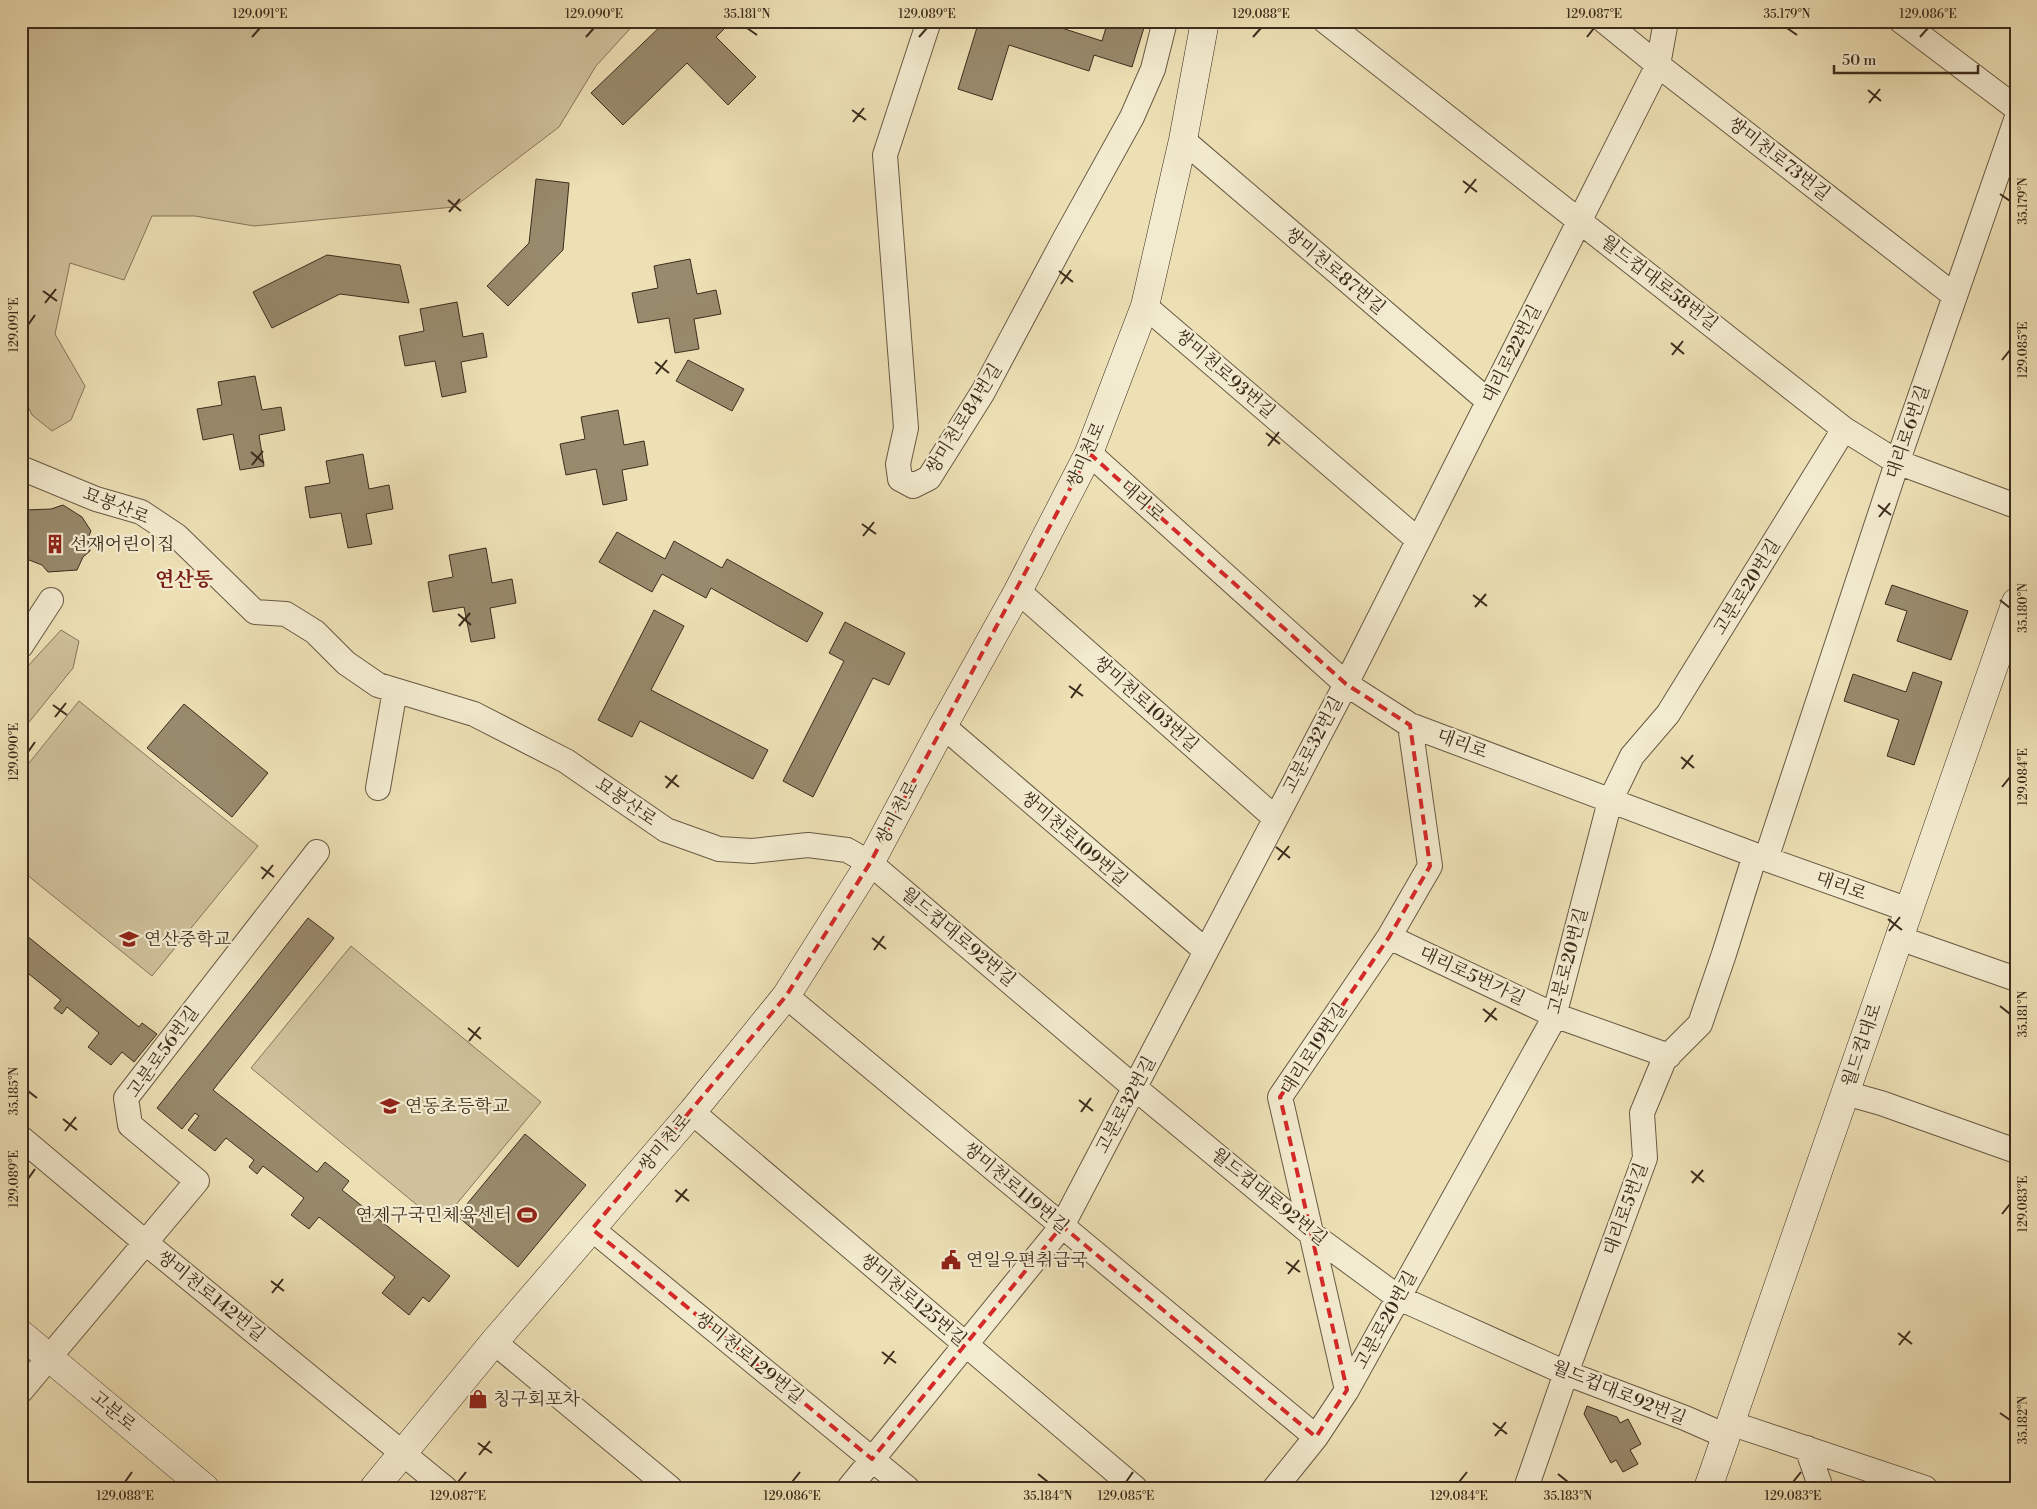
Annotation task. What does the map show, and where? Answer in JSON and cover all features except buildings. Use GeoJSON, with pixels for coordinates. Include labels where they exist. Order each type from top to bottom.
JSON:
{"type":"FeatureCollection","features":[{"type":"Feature","properties":{"kind":"street","name":"쌍미천로84번길"},"geometry":{"type":"LineString","coordinates":[[929,21],[885,155],[906,428],[898,464],[900,479],[913,486],[929,478],[983,392],[1132,117],[1153,70],[1165,21]]}},
{"type":"Feature","properties":{"kind":"street","name":"쌍미천로"},"geometry":{"type":"LineString","coordinates":[[374,1488],[494,1342],[692,1112],[786,996],[870,863],[1018,591],[1089,453],[1145,306],[1183,140],[1205,21]]}},
{"type":"Feature","properties":{"kind":"street","name":"월드컵대로58번길"},"geometry":{"type":"LineString","coordinates":[[1325,21],[1844,429],[1898,462],[2016,506]]}},
{"type":"Feature","properties":{"kind":"street","name":"쌍미천로73번길"},"geometry":{"type":"LineString","coordinates":[[1604,21],[1955,296]]}},
{"type":"Feature","properties":{"kind":"street","name":"대리로22번길"},"geometry":{"type":"LineString","coordinates":[[1346,684],[1658,65],[1666,21]]}},
{"type":"Feature","properties":{"kind":"street"},"geometry":{"type":"LineString","coordinates":[[1901,21],[2016,108]]}},
{"type":"Feature","properties":{"kind":"street","name":"대리로6번길"},"geometry":{"type":"LineString","coordinates":[[1760,857],[2016,120]]}},
{"type":"Feature","properties":{"kind":"street","name":"쌍미천로87번길"},"geometry":{"type":"LineString","coordinates":[[1183,140],[1488,401]]}},
{"type":"Feature","properties":{"kind":"street","name":"쌍미천로93번길"},"geometry":{"type":"LineString","coordinates":[[1145,306],[1418,540]]}},
{"type":"Feature","properties":{"kind":"street","name":"고분로20번길"},"geometry":{"type":"LineString","coordinates":[[1275,1488],[1316,1437],[1347,1390],[1554,1015],[1610,802],[1632,756],[1668,714],[1844,429]]}},
{"type":"Feature","properties":{"kind":"street","name":"대리로"},"geometry":{"type":"LineString","coordinates":[[1089,453],[1346,684],[1410,725],[1610,802],[1908,910]]}},
{"type":"Feature","properties":{"kind":"street","name":"묘봉산로"},"geometry":{"type":"LineString","coordinates":[[21,468],[96,498],[141,512],[177,536],[255,612],[286,614],[315,632],[346,663],[378,685],[474,714],[566,761],[666,830],[719,849],[752,850],[808,845],[847,850],[870,863]]}},
{"type":"Feature","properties":{"kind":"street","name":"쌍미천로103번길"},"geometry":{"type":"LineString","coordinates":[[1018,591],[1275,818]]}},
{"type":"Feature","properties":{"kind":"street"},"geometry":{"type":"LineString","coordinates":[[21,646],[51,600]]}},
{"type":"Feature","properties":{"kind":"street","name":"월드컵대로"},"geometry":{"type":"LineString","coordinates":[[1708,1488],[2016,602]]}},
{"type":"Feature","properties":{"kind":"street","name":"고분로32번길"},"geometry":{"type":"LineString","coordinates":[[849,1488],[1062,1226],[1346,684]]}},
{"type":"Feature","properties":{"kind":"street"},"geometry":{"type":"LineString","coordinates":[[378,788],[394,690]]}},
{"type":"Feature","properties":{"kind":"street","name":"대리로19번길"},"geometry":{"type":"LineString","coordinates":[[1347,1390],[1309,1232],[1280,1097],[1389,937],[1430,866],[1410,725]]}},
{"type":"Feature","properties":{"kind":"street","name":"쌍미천로109번길"},"geometry":{"type":"LineString","coordinates":[[943,726],[1206,952]]}},
{"type":"Feature","properties":{"kind":"street","name":"고분로56번길"},"geometry":{"type":"LineString","coordinates":[[21,1391],[197,1181],[130,1125],[126,1098],[317,852]]}},
{"type":"Feature","properties":{"kind":"street","name":"대리로5번길"},"geometry":{"type":"LineString","coordinates":[[1526,1488],[1645,1158],[1642,1113],[1664,1060],[1700,1024],[1760,857]]}},
{"type":"Feature","properties":{"kind":"street","name":"월드컵대로92번길"},"geometry":{"type":"LineString","coordinates":[[870,863],[1135,1088],[1309,1232],[1399,1298],[1566,1373],[1685,1418],[1807,1448],[1925,1488]]}},
{"type":"Feature","properties":{"kind":"street","name":"대리로5번가길"},"geometry":{"type":"LineString","coordinates":[[1389,937],[1554,1015],[1669,1056]]}},
{"type":"Feature","properties":{"kind":"street"},"geometry":{"type":"LineString","coordinates":[[1899,938],[2016,979]]}},
{"type":"Feature","properties":{"kind":"street","name":"쌍미천로119번길"},"geometry":{"type":"LineString","coordinates":[[786,996],[1316,1437]]}},
{"type":"Feature","properties":{"kind":"street"},"geometry":{"type":"LineString","coordinates":[[1845,1093],[1881,1103],[2016,1152]]}},
{"type":"Feature","properties":{"kind":"street","name":"쌍미천로125번길"},"geometry":{"type":"LineString","coordinates":[[692,1112],[1135,1488]]}},
{"type":"Feature","properties":{"kind":"street","name":"쌍미천로142번길"},"geometry":{"type":"LineString","coordinates":[[21,1138],[445,1488]]}},
{"type":"Feature","properties":{"kind":"street","name":"쌍미천로129번길"},"geometry":{"type":"LineString","coordinates":[[592,1229],[907,1488]]}},
{"type":"Feature","properties":{"kind":"street","name":"고분로"},"geometry":{"type":"LineString","coordinates":[[21,1334],[205,1488]]}},
{"type":"Feature","properties":{"kind":"street"},"geometry":{"type":"LineString","coordinates":[[494,1342],[670,1488]]}},
{"type":"Feature","properties":{"kind":"street"},"geometry":{"type":"LineString","coordinates":[[1807,1448],[1821,1488]]}},
{"type":"Feature","properties":{"kind":"highlighted area"},"geometry":{"type":"Polygon","coordinates":[[[1089,453],[1346,684],[1410,725],[1430,866],[1389,937],[1280,1097],[1347,1390],[1316,1437],[1062,1226],[872,1459],[592,1229],[786,996],[870,863],[1089,453]]]}},
{"type":"Feature","properties":{"kind":"shaded area"},"geometry":{"type":"Polygon","coordinates":[[[21,21],[637,21],[596,66],[559,127],[454,207],[254,226],[195,216],[152,216],[124,280],[70,263],[55,334],[85,386],[71,420],[52,431],[32,415],[21,392],[21,21]]]}},
{"type":"Feature","properties":{"kind":"shaded area"},"geometry":{"type":"Polygon","coordinates":[[[61,630],[79,641],[73,668],[21,732],[21,677],[27,667],[61,630]]]}},
{"type":"Feature","properties":{"kind":"shaded area"},"geometry":{"type":"Polygon","coordinates":[[[79,701],[258,846],[152,976],[21,870],[21,773],[79,701]]]}},
{"type":"Feature","properties":{"kind":"shaded area"},"geometry":{"type":"Polygon","coordinates":[[[351,946],[541,1102],[440,1224],[251,1068],[351,946]]]}},
{"type":"Feature","properties":{"kind":"place","name":"선재어린이집"},"geometry":{"type":"Point","coordinates":[55,544]}},
{"type":"Feature","properties":{"kind":"place","name":"연산중학교"},"geometry":{"type":"Point","coordinates":[129,939]}},
{"type":"Feature","properties":{"kind":"place","name":"연동초등학교"},"geometry":{"type":"Point","coordinates":[390,1106]}},
{"type":"Feature","properties":{"kind":"place","name":"연제구국민체육센터"},"geometry":{"type":"Point","coordinates":[527,1215]}},
{"type":"Feature","properties":{"kind":"place","name":"연일우편취급국"},"geometry":{"type":"Point","coordinates":[951,1260]}},
{"type":"Feature","properties":{"kind":"place","name":"칭구회포차"},"geometry":{"type":"Point","coordinates":[478,1399]}},
{"type":"Feature","properties":{"kind":"district","name":"연산동"},"geometry":{"type":"Point","coordinates":[184,580]}}]}
